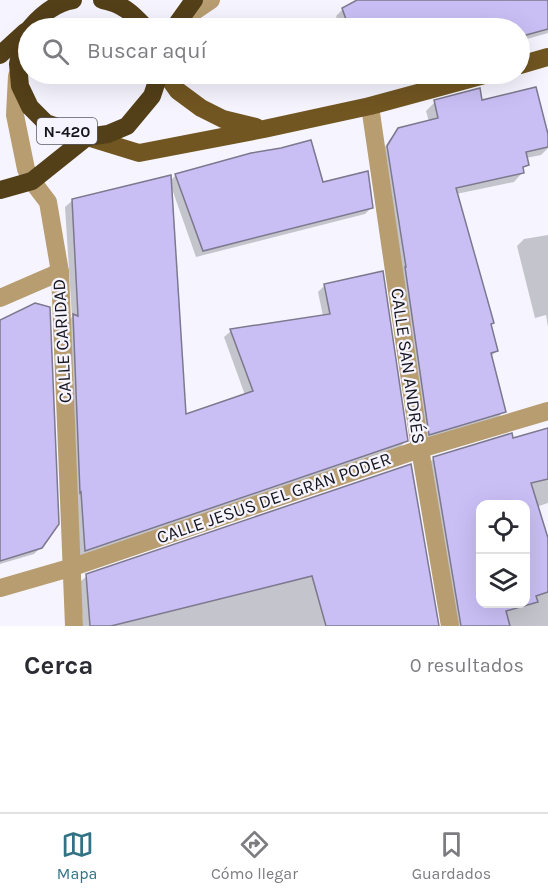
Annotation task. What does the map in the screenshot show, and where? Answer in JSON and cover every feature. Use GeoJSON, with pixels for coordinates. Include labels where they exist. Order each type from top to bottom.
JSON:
{"type":"FeatureCollection","features":[{"type":"Feature","properties":{"kind":"highway","name":"N-420"},"geometry":{"type":"LineString","coordinates":[[40,18],[54,5],[73,0]]}},
{"type":"Feature","properties":{"kind":"highway"},"geometry":{"type":"LineString","coordinates":[[102,0],[113,2],[137,18]]}},
{"type":"Feature","properties":{"kind":"highway"},"geometry":{"type":"LineString","coordinates":[[182,18],[194,0]]}},
{"type":"Feature","properties":{"kind":"highway","name":"N-420"},"geometry":{"type":"LineString","coordinates":[[0,55],[18,39]]}},
{"type":"Feature","properties":{"kind":"highway","name":"N-420"},"geometry":{"type":"LineString","coordinates":[[20,84],[30,107],[46,123],[87,137],[108,134],[127,126],[152,96],[156,84]]}},
{"type":"Feature","properties":{"kind":"highway","name":"N-420"},"geometry":{"type":"LineString","coordinates":[[0,190],[32,181],[87,137]]}},
{"type":"Feature","properties":{"kind":"main road"},"geometry":{"type":"LineString","coordinates":[[530,62],[548,57]]}},
{"type":"Feature","properties":{"kind":"main road"},"geometry":{"type":"LineString","coordinates":[[173,84],[178,91],[201,108],[223,119],[264,129]]}},
{"type":"Feature","properties":{"kind":"main road"},"geometry":{"type":"LineString","coordinates":[[87,137],[139,153],[264,129],[450,84]]}},
{"type":"Feature","properties":{"kind":"street"},"geometry":{"type":"LineString","coordinates":[[188,18],[212,0]]}},
{"type":"Feature","properties":{"kind":"street","name":"CALLE CARIDAD"},"geometry":{"type":"LineString","coordinates":[[18,64],[15,115],[26,169],[48,202],[60,272],[74,626]]}},
{"type":"Feature","properties":{"kind":"street","name":"CALLE SAN ANDRÉS"},"geometry":{"type":"LineString","coordinates":[[370,105],[420,448],[450,626]]}},
{"type":"Feature","properties":{"kind":"street"},"geometry":{"type":"LineString","coordinates":[[0,298],[60,272]]}},
{"type":"Feature","properties":{"kind":"street","name":"CALLE JESUS DEL GRAN PODER"},"geometry":{"type":"LineString","coordinates":[[0,588],[73,567],[420,448],[548,411]]}},
{"type":"Feature","properties":{"kind":"building"},"geometry":{"type":"Polygon","coordinates":[[[357,0],[548,0],[548,29],[530,34],[530,18],[346,18],[342,8],[357,0]]]}},
{"type":"Feature","properties":{"kind":"building"},"geometry":{"type":"Polygon","coordinates":[[[536,87],[548,134],[548,147],[526,152],[529,165],[523,167],[524,173],[456,188],[494,323],[491,324],[498,351],[491,353],[506,412],[429,435],[387,146],[398,128],[438,118],[434,100],[480,88],[482,100],[536,87]]]}},
{"type":"Feature","properties":{"kind":"building"},"geometry":{"type":"Polygon","coordinates":[[[311,140],[323,182],[368,171],[373,208],[203,251],[175,174],[251,153],[311,140]]]}},
{"type":"Feature","properties":{"kind":"building"},"geometry":{"type":"Polygon","coordinates":[[[171,175],[186,414],[253,391],[230,329],[330,314],[324,284],[383,271],[408,441],[85,551],[80,493],[73,314],[78,316],[72,199],[171,175]]]}},
{"type":"Feature","properties":{"kind":"building"},"geometry":{"type":"Polygon","coordinates":[[[35,303],[50,307],[59,524],[42,548],[0,561],[0,320],[35,303]]]}},
{"type":"Feature","properties":{"kind":"building"},"geometry":{"type":"Polygon","coordinates":[[[548,428],[548,479],[531,483],[548,538],[548,592],[536,596],[538,602],[530,604],[530,500],[476,500],[476,608],[517,608],[506,611],[510,626],[461,626],[433,457],[512,433],[513,438],[548,428]]]}},
{"type":"Feature","properties":{"kind":"building"},"geometry":{"type":"Polygon","coordinates":[[[411,464],[439,626],[326,626],[312,576],[111,626],[90,626],[86,574],[411,464]]]}}]}
